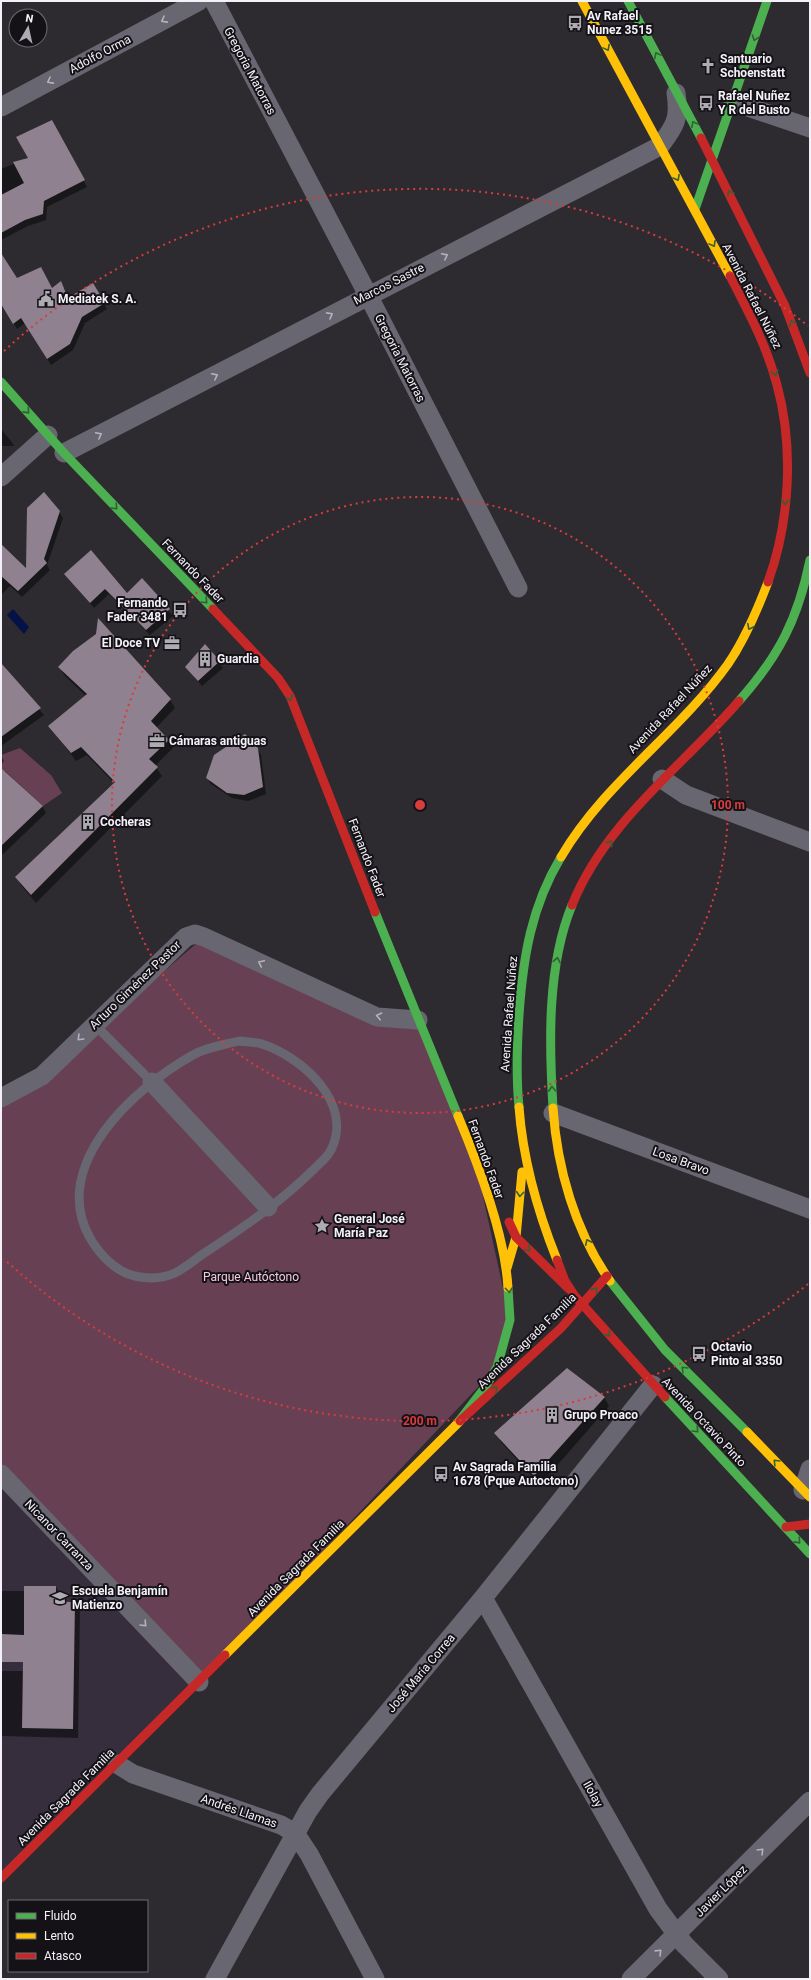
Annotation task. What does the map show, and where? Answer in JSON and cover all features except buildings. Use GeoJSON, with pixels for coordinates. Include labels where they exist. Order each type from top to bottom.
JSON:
{"type":"FeatureCollection","features":[{"type":"Feature","properties":{"kind":"main road","name":"Avenida Rafael Núñez"},"geometry":{"type":"LineString","coordinates":[[582,1],[695,209],[759,331],[778,383],[784,416],[787,454],[785,501],[782,526],[777,551],[755,615],[730,661],[711,686],[601,800],[570,844],[552,874],[537,905],[523,961],[516,1068],[523,1155],[537,1208],[570,1289],[582,1305]]}},
{"type":"Feature","properties":{"kind":"main road","name":"Avenida Rafael Núñez"},"geometry":{"type":"LineString","coordinates":[[628,1],[713,158],[782,300],[798,336],[810,373]]}},
{"type":"Feature","properties":{"kind":"main road"},"geometry":{"type":"LineString","coordinates":[[695,209],[767,1]]}},
{"type":"Feature","properties":{"kind":"main road","name":"Fernando Fader"},"geometry":{"type":"LineString","coordinates":[[1,382],[64,453],[278,678],[286,690],[418,1020],[474,1155],[496,1225],[507,1268],[510,1320],[497,1367],[486,1386],[456,1425]]}},
{"type":"Feature","properties":{"kind":"main road"},"geometry":{"type":"LineString","coordinates":[[607,1276],[591,1247],[569,1196],[560,1158],[553,1114],[550,1041],[554,972],[560,940],[568,913],[580,889],[604,851],[632,812],[662,779],[742,698],[775,655],[791,623],[810,560]]}},
{"type":"Feature","properties":{"kind":"main road"},"geometry":{"type":"LineString","coordinates":[[474,1155],[516,1237],[570,1289]]}},
{"type":"Feature","properties":{"kind":"main road"},"geometry":{"type":"LineString","coordinates":[[507,1268],[516,1237],[523,1155]]}},
{"type":"Feature","properties":{"kind":"main road","name":"Avenida Sagrada Familia"},"geometry":{"type":"LineString","coordinates":[[1,1878],[456,1425],[561,1328],[607,1276]]}},
{"type":"Feature","properties":{"kind":"main road","name":"Avenida Octavio Pinto"},"geometry":{"type":"LineString","coordinates":[[607,1276],[664,1348],[807,1493]]}},
{"type":"Feature","properties":{"kind":"main road","name":"Avenida Octavio Pinto"},"geometry":{"type":"LineString","coordinates":[[582,1305],[653,1385],[810,1554]]}},
{"type":"Feature","properties":{"kind":"main road"},"geometry":{"type":"LineString","coordinates":[[786,1527],[810,1524]]}},
{"type":"Feature","properties":{"kind":"street","name":"Adolfo Orma"},"geometry":{"type":"LineString","coordinates":[[1,107],[199,1]]}},
{"type":"Feature","properties":{"kind":"street","name":"Gregoria Matorras"},"geometry":{"type":"LineString","coordinates":[[214,1],[368,295],[518,588]]}},
{"type":"Feature","properties":{"kind":"street","name":"Marcos Sastre"},"geometry":{"type":"LineString","coordinates":[[64,453],[368,295],[660,146],[674,127],[678,118],[676,90]]}},
{"type":"Feature","properties":{"kind":"street"},"geometry":{"type":"LineString","coordinates":[[733,102],[810,128]]}},
{"type":"Feature","properties":{"kind":"street"},"geometry":{"type":"LineString","coordinates":[[1,477],[48,435]]}},
{"type":"Feature","properties":{"kind":"street"},"geometry":{"type":"LineString","coordinates":[[662,779],[686,795],[810,842]]}},
{"type":"Feature","properties":{"kind":"street","name":"Arturo Giménez Pastor"},"geometry":{"type":"LineString","coordinates":[[1,1098],[42,1076],[94,1024],[186,937],[195,934],[204,936],[377,1017],[418,1020]]}},
{"type":"Feature","properties":{"kind":"street"},"geometry":{"type":"LineString","coordinates":[[152,1082],[268,1207]]}},
{"type":"Feature","properties":{"kind":"street","name":"Losa Bravo"},"geometry":{"type":"LineString","coordinates":[[553,1114],[810,1209]]}},
{"type":"Feature","properties":{"kind":"street","name":"José María Correa"},"geometry":{"type":"LineString","coordinates":[[215,1979],[295,1833],[320,1794],[483,1598],[653,1385]]}},
{"type":"Feature","properties":{"kind":"street"},"geometry":{"type":"LineString","coordinates":[[807,1493],[810,1469]]}},
{"type":"Feature","properties":{"kind":"street","name":"Nicanor Carranza"},"geometry":{"type":"LineString","coordinates":[[1,1474],[199,1682]]}},
{"type":"Feature","properties":{"kind":"street","name":"Ilolay"},"geometry":{"type":"LineString","coordinates":[[483,1598],[658,1909],[684,1944],[719,1979]]}},
{"type":"Feature","properties":{"kind":"street","name":"Andrés Llamas"},"geometry":{"type":"LineString","coordinates":[[117,1764],[133,1774],[281,1825],[295,1833],[309,1854],[375,1979]]}},
{"type":"Feature","properties":{"kind":"street","name":"Javier López"},"geometry":{"type":"LineString","coordinates":[[631,1979],[678,1934],[810,1801]]}},
{"type":"Feature","properties":{"kind":"lane"},"geometry":{"type":"LineString","coordinates":[[94,1024],[152,1082]]}},
{"type":"Feature","properties":{"kind":"lane"},"geometry":{"type":"LineString","coordinates":[[239,1041],[261,1044],[278,1051],[313,1074],[325,1091],[333,1107],[337,1124],[335,1137],[330,1151],[298,1184],[268,1207],[175,1273],[156,1279],[133,1276],[116,1268],[96,1249],[84,1227],[79,1210],[79,1190],[82,1171],[101,1135],[121,1111],[152,1082],[194,1054],[239,1041]]}},
{"type":"Feature","properties":{"kind":"shaded area"},"geometry":{"type":"Polygon","coordinates":[[[13,609],[29,627],[24,634],[7,615],[13,609]]]}},
{"type":"Feature","properties":{"kind":"shaded area","name":"Escuela Benjamín Matienzo"},"geometry":{"type":"Polygon","coordinates":[[[1,1474],[199,1682],[1,1878],[1,1474]]]}},
{"type":"Feature","properties":{"kind":"green space"},"geometry":{"type":"Polygon","coordinates":[[[20,748],[51,775],[62,793],[43,806],[5,771],[1,775],[1,755],[20,748]]]}},
{"type":"Feature","properties":{"kind":"green space","name":"Parque Autóctono"},"geometry":{"type":"Polygon","coordinates":[[[204,937],[377,1017],[418,1020],[474,1155],[510,1320],[497,1367],[199,1682],[1,1473],[1,1098],[42,1076],[204,937]]]}},
{"type":"Feature","properties":{"kind":"traffic: fast"},"geometry":{"type":"LineString","coordinates":[[628,1],[701,138]]}},
{"type":"Feature","properties":{"kind":"traffic: fast"},"geometry":{"type":"LineString","coordinates":[[695,209],[767,1]]}},
{"type":"Feature","properties":{"kind":"traffic: fast"},"geometry":{"type":"LineString","coordinates":[[1,382],[64,453],[213,609]]}},
{"type":"Feature","properties":{"kind":"traffic: fast"},"geometry":{"type":"LineString","coordinates":[[739,701],[765,668],[785,636],[799,601],[810,560]]}},
{"type":"Feature","properties":{"kind":"traffic: fast"},"geometry":{"type":"LineString","coordinates":[[519,1107],[517,1073],[518,1038],[526,953],[530,933],[542,895],[561,857]]}},
{"type":"Feature","properties":{"kind":"traffic: fast"},"geometry":{"type":"LineString","coordinates":[[553,1108],[551,1031],[554,979],[558,953],[572,905]]}},
{"type":"Feature","properties":{"kind":"traffic: fast"},"geometry":{"type":"LineString","coordinates":[[375,912],[458,1116]]}},
{"type":"Feature","properties":{"kind":"traffic: fast"},"geometry":{"type":"LineString","coordinates":[[610,1281],[665,1350],[747,1432]]}},
{"type":"Feature","properties":{"kind":"traffic: fast"},"geometry":{"type":"LineString","coordinates":[[456,1425],[486,1386],[497,1367],[510,1320],[508,1288]]}},
{"type":"Feature","properties":{"kind":"traffic: fast"},"geometry":{"type":"LineString","coordinates":[[665,1397],[810,1554]]}},
{"type":"Feature","properties":{"kind":"traffic: slow"},"geometry":{"type":"LineString","coordinates":[[582,1],[730,276]]}},
{"type":"Feature","properties":{"kind":"traffic: slow"},"geometry":{"type":"LineString","coordinates":[[561,857],[579,830],[599,805],[620,781],[687,713],[728,664],[740,645],[760,604],[768,582]]}},
{"type":"Feature","properties":{"kind":"traffic: slow"},"geometry":{"type":"LineString","coordinates":[[519,1107],[524,1147],[532,1185],[543,1223],[557,1260]]}},
{"type":"Feature","properties":{"kind":"traffic: slow"},"geometry":{"type":"LineString","coordinates":[[553,1108],[559,1153],[570,1198],[587,1241],[610,1281]]}},
{"type":"Feature","properties":{"kind":"traffic: slow"},"geometry":{"type":"LineString","coordinates":[[458,1116],[490,1200],[502,1245],[508,1288]]}},
{"type":"Feature","properties":{"kind":"traffic: slow"},"geometry":{"type":"LineString","coordinates":[[507,1268],[516,1237],[522,1172]]}},
{"type":"Feature","properties":{"kind":"traffic: slow"},"geometry":{"type":"LineString","coordinates":[[225,1655],[460,1421]]}},
{"type":"Feature","properties":{"kind":"traffic: slow"},"geometry":{"type":"LineString","coordinates":[[747,1432],[810,1497]]}},
{"type":"Feature","properties":{"kind":"traffic: jam"},"geometry":{"type":"LineString","coordinates":[[701,138],[785,306],[810,373]]}},
{"type":"Feature","properties":{"kind":"traffic: jam"},"geometry":{"type":"LineString","coordinates":[[730,276],[744,302],[768,356],[777,385],[786,433],[787,484],[785,509],[781,534],[768,582]]}},
{"type":"Feature","properties":{"kind":"traffic: jam"},"geometry":{"type":"LineString","coordinates":[[213,609],[278,678],[290,696],[375,912]]}},
{"type":"Feature","properties":{"kind":"traffic: jam"},"geometry":{"type":"LineString","coordinates":[[572,905],[587,875],[604,847],[624,821],[717,726],[739,701]]}},
{"type":"Feature","properties":{"kind":"traffic: jam"},"geometry":{"type":"LineString","coordinates":[[509,1222],[516,1237],[569,1289]]}},
{"type":"Feature","properties":{"kind":"traffic: jam"},"geometry":{"type":"LineString","coordinates":[[557,1260],[565,1281],[574,1295],[665,1397]]}},
{"type":"Feature","properties":{"kind":"traffic: jam"},"geometry":{"type":"LineString","coordinates":[[460,1421],[561,1328],[607,1276]]}},
{"type":"Feature","properties":{"kind":"traffic: jam"},"geometry":{"type":"LineString","coordinates":[[786,1527],[810,1524]]}},
{"type":"Feature","properties":{"kind":"traffic: jam"},"geometry":{"type":"LineString","coordinates":[[1,1878],[225,1655]]}},
{"type":"Feature","properties":{"kind":"place","name":"Av Rafael Nunez 3515"},"geometry":{"type":"Point","coordinates":[575,23]}},
{"type":"Feature","properties":{"kind":"place","name":"Santuario Schoenstatt"},"geometry":{"type":"Point","coordinates":[708,66]}},
{"type":"Feature","properties":{"kind":"place","name":"Rafael Nuñez Y R del Busto"},"geometry":{"type":"Point","coordinates":[706,103]}},
{"type":"Feature","properties":{"kind":"place","name":"Mediatek S. A."},"geometry":{"type":"Point","coordinates":[46,299]}},
{"type":"Feature","properties":{"kind":"place","name":"Fernando Fader 3481"},"geometry":{"type":"Point","coordinates":[180,610]}},
{"type":"Feature","properties":{"kind":"place","name":"El Doce TV"},"geometry":{"type":"Point","coordinates":[172,643]}},
{"type":"Feature","properties":{"kind":"place","name":"Guardia"},"geometry":{"type":"Point","coordinates":[205,659]}},
{"type":"Feature","properties":{"kind":"place","name":"Cámaras antiguas"},"geometry":{"type":"Point","coordinates":[157,741]}},
{"type":"Feature","properties":{"kind":"place","name":"Cocheras"},"geometry":{"type":"Point","coordinates":[88,822]}},
{"type":"Feature","properties":{"kind":"place","name":"General José María Paz"},"geometry":{"type":"Point","coordinates":[322,1226]}},
{"type":"Feature","properties":{"kind":"place","name":"Octavio Pinto al 3350"},"geometry":{"type":"Point","coordinates":[699,1354]}},
{"type":"Feature","properties":{"kind":"place","name":"Grupo Proaco"},"geometry":{"type":"Point","coordinates":[552,1415]}},
{"type":"Feature","properties":{"kind":"place","name":"Av Sagrada Familia 1678 (Pque Autoctono)"},"geometry":{"type":"Point","coordinates":[441,1474]}},
{"type":"Feature","properties":{"kind":"place","name":"Escuela Benjamín Matienzo"},"geometry":{"type":"Point","coordinates":[60,1598]}}]}
